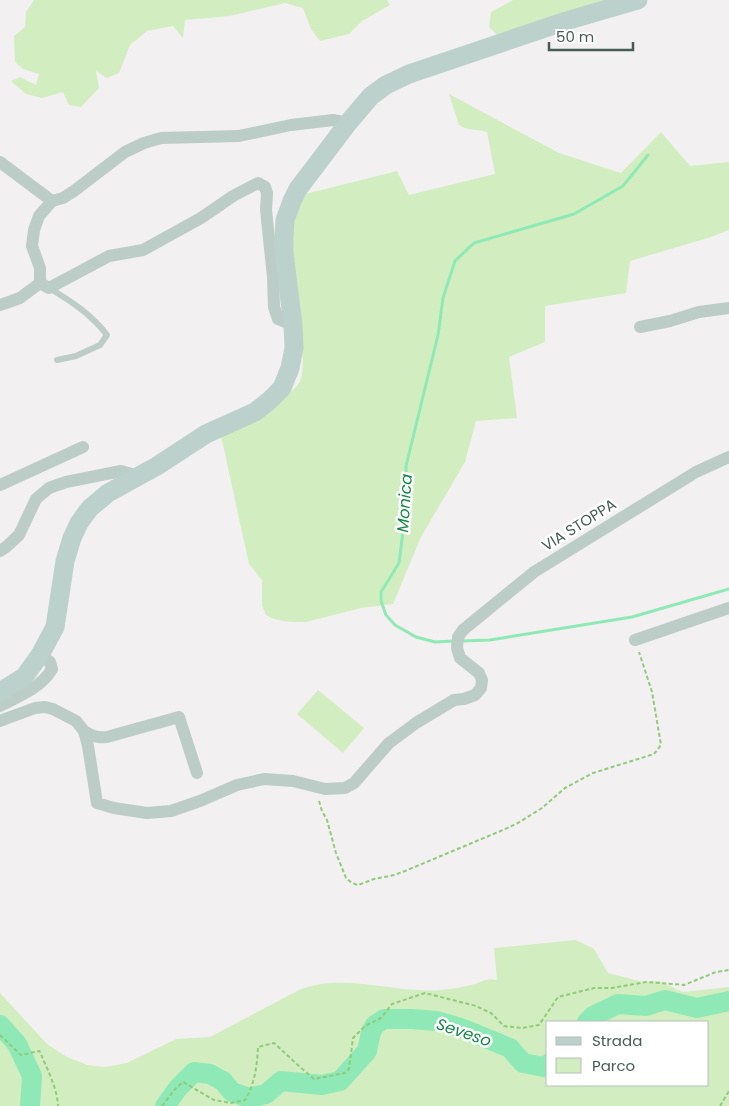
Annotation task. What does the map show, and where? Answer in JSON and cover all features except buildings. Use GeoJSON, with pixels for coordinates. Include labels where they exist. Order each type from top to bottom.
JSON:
{"type":"FeatureCollection","features":[{"type":"Feature","properties":{"kind":"main road"},"geometry":{"type":"LineString","coordinates":[[0,692],[24,676],[40,655],[55,627],[65,561],[79,523],[90,508],[108,493],[157,466],[206,434],[255,412],[282,388],[290,368],[294,348],[284,253],[285,220],[298,189],[348,122],[371,96],[386,85],[409,74],[566,21],[638,0]]}},
{"type":"Feature","properties":{"kind":"street"},"geometry":{"type":"LineString","coordinates":[[44,285],[32,246],[34,230],[39,216],[52,201],[63,198],[74,191],[125,152],[144,143],[161,138],[239,136],[291,125],[333,120],[348,122]]}},
{"type":"Feature","properties":{"kind":"street"},"geometry":{"type":"LineString","coordinates":[[0,162],[52,201]]}},
{"type":"Feature","properties":{"kind":"street"},"geometry":{"type":"LineString","coordinates":[[0,305],[20,298],[44,285],[89,268],[109,256],[143,250],[202,218],[232,196],[258,183],[265,187],[266,193],[266,210],[274,277],[274,306],[278,319],[293,325]]}},
{"type":"Feature","properties":{"kind":"street"},"geometry":{"type":"LineString","coordinates":[[640,327],[670,321],[699,312],[729,308]]}},
{"type":"Feature","properties":{"kind":"street"},"geometry":{"type":"LineString","coordinates":[[0,485],[83,447]]}},
{"type":"Feature","properties":{"kind":"street","name":"VIA STOPPA"},"geometry":{"type":"LineString","coordinates":[[313,786],[335,789],[345,788],[354,783],[389,743],[416,723],[454,700],[474,695],[481,688],[482,680],[479,672],[460,658],[457,643],[463,630],[534,572],[696,472],[729,457]]}},
{"type":"Feature","properties":{"kind":"street"},"geometry":{"type":"LineString","coordinates":[[0,550],[19,535],[36,499],[49,488],[66,482],[122,471],[138,476]]}},
{"type":"Feature","properties":{"kind":"street"},"geometry":{"type":"LineString","coordinates":[[635,640],[729,608]]}},
{"type":"Feature","properties":{"kind":"street"},"geometry":{"type":"LineString","coordinates":[[0,706],[31,689],[49,675],[52,669],[50,662],[40,655]]}},
{"type":"Feature","properties":{"kind":"street"},"geometry":{"type":"LineString","coordinates":[[0,722],[29,710],[45,707],[76,721],[84,731],[98,738],[179,717],[196,773]]}},
{"type":"Feature","properties":{"kind":"street"},"geometry":{"type":"LineString","coordinates":[[84,731],[97,803],[114,808],[147,813],[171,810],[200,801],[237,785],[264,779],[293,781],[313,786]]}},
{"type":"Feature","properties":{"kind":"lane"},"geometry":{"type":"LineString","coordinates":[[44,285],[70,300],[98,324],[107,335],[100,345],[76,356],[57,360]]}},
{"type":"Feature","properties":{"kind":"path"},"geometry":{"type":"LineString","coordinates":[[313,786],[327,820],[336,853],[346,878],[352,883],[358,884],[374,879],[386,878],[518,823],[542,808],[575,782],[593,773],[654,754],[661,745],[652,692],[635,640]]}},
{"type":"Feature","properties":{"kind":"path"},"geometry":{"type":"LineString","coordinates":[[162,1106],[176,1088],[184,1082],[214,1100],[231,1104],[246,1100],[254,1080],[258,1047],[274,1043],[314,1079],[345,1072],[349,1069],[353,1038],[365,1026],[381,1018],[392,1004],[424,992],[476,1006],[491,1013],[504,1026],[522,1028],[539,1025],[558,997],[594,988],[612,988],[646,982],[684,985],[716,972],[729,970]]}},
{"type":"Feature","properties":{"kind":"path"},"geometry":{"type":"LineString","coordinates":[[0,1036],[22,1054],[40,1052],[53,1084],[58,1106]]}},
{"type":"Feature","properties":{"kind":"path"},"geometry":{"type":"LineString","coordinates":[[720,1106],[729,1091]]}},
{"type":"Feature","properties":{"kind":"green space"},"geometry":{"type":"Polygon","coordinates":[[[34,0],[387,0],[390,5],[362,21],[349,34],[320,41],[311,29],[303,8],[285,3],[230,16],[185,20],[183,38],[173,26],[147,31],[130,45],[119,73],[107,78],[96,71],[99,88],[81,107],[69,105],[63,92],[42,98],[26,94],[11,81],[20,77],[36,85],[39,74],[23,69],[15,62],[14,36],[25,27],[26,12],[34,0]]]}},
{"type":"Feature","properties":{"kind":"green space"},"geometry":{"type":"Polygon","coordinates":[[[513,0],[619,0],[499,37],[489,27],[491,12],[513,0]]]}},
{"type":"Feature","properties":{"kind":"green space"},"geometry":{"type":"Polygon","coordinates":[[[449,94],[559,153],[621,173],[661,132],[690,166],[729,162],[729,230],[630,261],[626,293],[545,306],[545,342],[509,357],[517,418],[476,421],[465,462],[421,537],[393,604],[361,608],[306,622],[275,619],[266,615],[262,605],[262,580],[249,564],[220,431],[286,396],[300,381],[303,360],[290,242],[294,214],[301,195],[397,171],[409,195],[495,174],[487,132],[459,125],[449,94]]]}},
{"type":"Feature","properties":{"kind":"green space"},"geometry":{"type":"Polygon","coordinates":[[[318,690],[364,728],[343,753],[297,714],[318,690]]]}},
{"type":"Feature","properties":{"kind":"green space"},"geometry":{"type":"Polygon","coordinates":[[[576,940],[594,949],[608,973],[643,982],[659,981],[683,992],[729,987],[729,1106],[0,1106],[0,993],[47,1044],[67,1057],[87,1065],[105,1067],[127,1063],[176,1039],[210,1037],[299,990],[317,985],[352,983],[405,989],[441,990],[488,980],[497,980],[494,948],[576,940]]]}},
{"type":"Feature","properties":{"kind":"waterway","name":"Monica"},"geometry":{"type":"LineString","coordinates":[[454,641],[435,642],[416,637],[395,625],[386,615],[381,601],[381,592],[399,563],[407,500],[406,466],[438,335],[443,298],[455,261],[474,243],[574,214],[623,186],[648,155]]}},
{"type":"Feature","properties":{"kind":"waterway","name":"Monica"},"geometry":{"type":"LineString","coordinates":[[460,641],[490,640],[632,617],[729,589]]}},
{"type":"Feature","properties":{"kind":"waterway","name":"Seveso"},"geometry":{"type":"LineString","coordinates":[[588,1021],[593,1016],[618,1004],[646,1006],[665,1000],[697,1008],[729,1001]]}},
{"type":"Feature","properties":{"kind":"waterway","name":"Seveso"},"geometry":{"type":"LineString","coordinates":[[165,1106],[178,1088],[194,1072],[210,1074],[223,1081],[232,1092],[249,1098],[266,1094],[281,1081],[322,1085],[340,1081],[367,1051],[371,1032],[375,1025],[384,1019],[437,1021],[461,1028],[510,1048],[523,1063],[544,1067],[546,1066]]}},
{"type":"Feature","properties":{"kind":"waterway","name":"Seveso"},"geometry":{"type":"LineString","coordinates":[[0,1025],[17,1044],[32,1076],[30,1106]]}}]}
